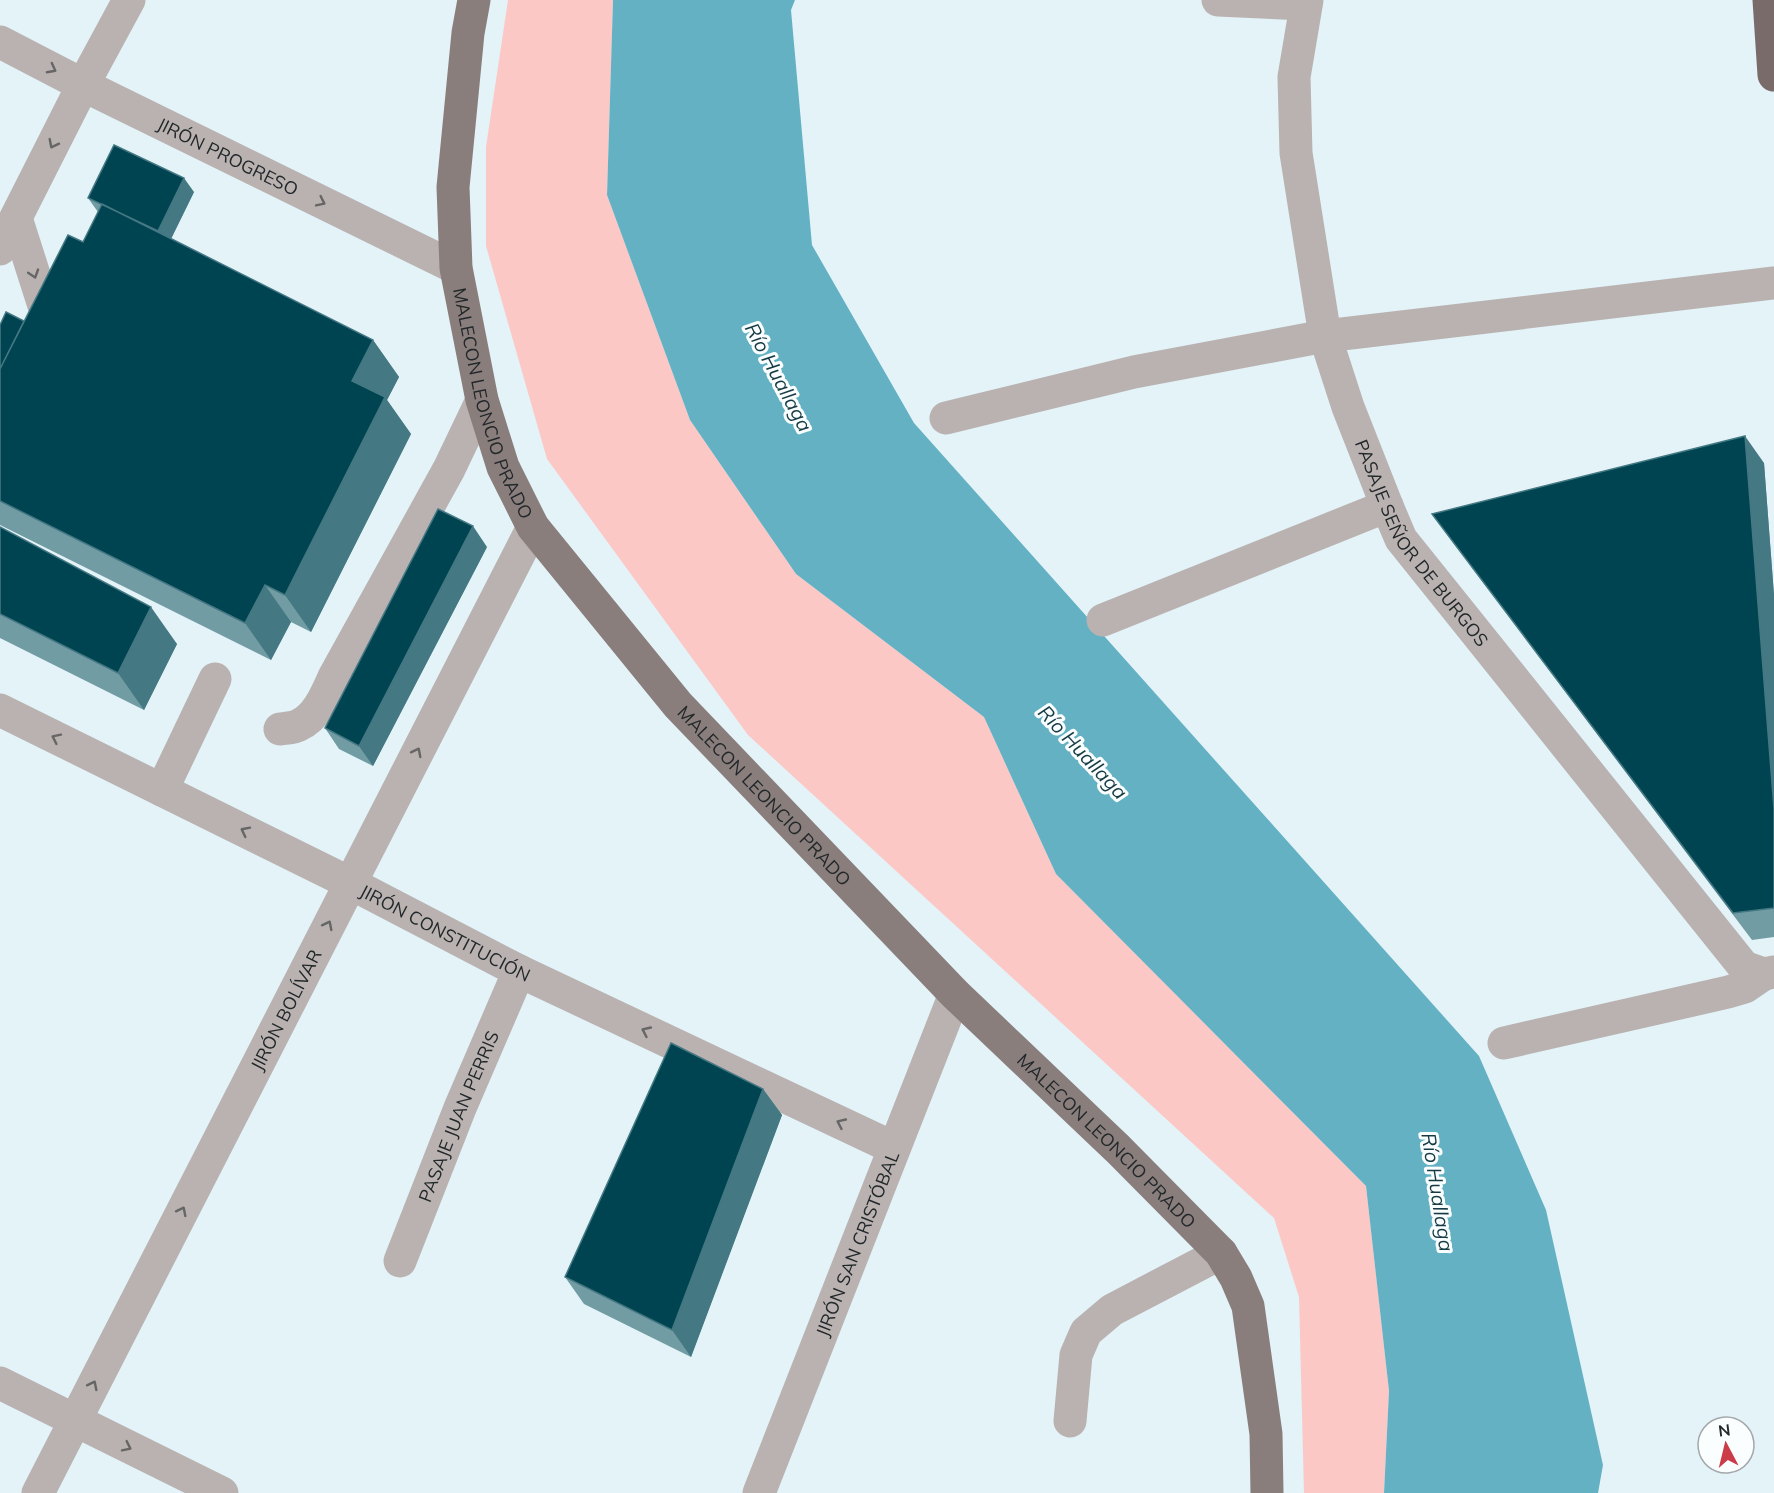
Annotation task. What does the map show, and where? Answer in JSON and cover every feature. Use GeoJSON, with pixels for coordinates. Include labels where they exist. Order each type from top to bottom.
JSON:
{"type":"FeatureCollection","features":[{"type":"Feature","properties":{"kind":"highway"},"geometry":{"type":"LineString","coordinates":[[1768,0],[1774,75]]}},
{"type":"Feature","properties":{"kind":"main road","name":"MALECON LEONCIO PRADO"},"geometry":{"type":"LineString","coordinates":[[474,0],[468,33],[453,187],[456,268],[482,400],[503,467],[533,527],[678,705],[955,994],[1118,1149],[1221,1253],[1236,1278],[1248,1306],[1266,1434],[1267,1493]]}},
{"type":"Feature","properties":{"kind":"street"},"geometry":{"type":"LineString","coordinates":[[0,249],[129,0]]}},
{"type":"Feature","properties":{"kind":"street"},"geometry":{"type":"LineString","coordinates":[[1218,0],[1306,2]]}},
{"type":"Feature","properties":{"kind":"street","name":"PASAJE SEÑOR DE BURGOS"},"geometry":{"type":"LineString","coordinates":[[1306,2],[1294,77],[1296,153],[1325,336],[1348,407],[1401,538],[1744,967],[1769,973]]}},
{"type":"Feature","properties":{"kind":"street","name":"JIRÓN PROGRESO"},"geometry":{"type":"LineString","coordinates":[[0,42],[456,268]]}},
{"type":"Feature","properties":{"kind":"street"},"geometry":{"type":"LineString","coordinates":[[16,218],[46,312],[44,336]]}},
{"type":"Feature","properties":{"kind":"street"},"geometry":{"type":"LineString","coordinates":[[946,418],[1134,372],[1325,336],[1774,283]]}},
{"type":"Feature","properties":{"kind":"street"},"geometry":{"type":"LineString","coordinates":[[280,729],[298,726],[311,718],[326,694],[449,469],[482,400]]}},
{"type":"Feature","properties":{"kind":"street"},"geometry":{"type":"LineString","coordinates":[[1103,620],[1387,506]]}},
{"type":"Feature","properties":{"kind":"street","name":"JIRÓN BOLÍVAR"},"geometry":{"type":"LineString","coordinates":[[38,1493],[533,527]]}},
{"type":"Feature","properties":{"kind":"street"},"geometry":{"type":"LineString","coordinates":[[162,790],[215,679]]}},
{"type":"Feature","properties":{"kind":"street","name":"JIRÓN CONSTITUCIÓN"},"geometry":{"type":"LineString","coordinates":[[0,710],[350,883],[519,971],[894,1148]]}},
{"type":"Feature","properties":{"kind":"street","name":"PASAJE JUAN PERRIS"},"geometry":{"type":"LineString","coordinates":[[400,1261],[460,1108],[519,971]]}},
{"type":"Feature","properties":{"kind":"street"},"geometry":{"type":"LineString","coordinates":[[1504,1042],[1728,992],[1745,987],[1769,973]]}},
{"type":"Feature","properties":{"kind":"street","name":"JIRÓN SAN CRISTÓBAL"},"geometry":{"type":"LineString","coordinates":[[759,1493],[955,994]]}},
{"type":"Feature","properties":{"kind":"street"},"geometry":{"type":"LineString","coordinates":[[1070,1421],[1076,1355],[1086,1332],[1112,1310],[1221,1253]]}},
{"type":"Feature","properties":{"kind":"street"},"geometry":{"type":"LineString","coordinates":[[0,1383],[222,1493]]}},
{"type":"Feature","properties":{"kind":"shaded area"},"geometry":{"type":"Polygon","coordinates":[[[508,0],[613,0],[607,195],[690,420],[796,574],[984,717],[1056,874],[1366,1186],[1389,1391],[1384,1493],[1304,1493],[1299,1297],[1274,1218],[748,735],[547,459],[486,246],[486,147],[508,0]]]}},
{"type":"Feature","properties":{"kind":"water","name":"Río Huallaga"},"geometry":{"type":"Polygon","coordinates":[[[613,0],[795,0],[791,10],[812,245],[914,423],[1479,1056],[1546,1210],[1603,1465],[1598,1493],[1384,1493],[1389,1391],[1366,1186],[1056,874],[984,717],[796,574],[690,420],[607,195],[613,0]]]}},
{"type":"Feature","properties":{"kind":"building"},"geometry":{"type":"Polygon","coordinates":[[[114,145],[184,178],[158,231],[88,198],[114,145]]]}},
{"type":"Feature","properties":{"kind":"building"},"geometry":{"type":"Polygon","coordinates":[[[102,204],[373,340],[352,381],[385,397],[285,595],[265,585],[245,623],[0,501],[0,369],[68,235],[83,242],[102,204]]]}},
{"type":"Feature","properties":{"kind":"building"},"geometry":{"type":"Polygon","coordinates":[[[6,312],[24,321],[0,369],[0,325],[6,312]]]}},
{"type":"Feature","properties":{"kind":"building"},"geometry":{"type":"Polygon","coordinates":[[[1745,436],[1774,809],[1774,908],[1733,913],[1432,514],[1745,436]]]}},
{"type":"Feature","properties":{"kind":"building"},"geometry":{"type":"Polygon","coordinates":[[[438,509],[473,526],[359,746],[325,728],[438,509]]]}},
{"type":"Feature","properties":{"kind":"building"},"geometry":{"type":"Polygon","coordinates":[[[0,527],[151,607],[118,673],[0,614],[0,527]]]}},
{"type":"Feature","properties":{"kind":"building"},"geometry":{"type":"Polygon","coordinates":[[[671,1043],[763,1089],[672,1330],[565,1277],[671,1043]]]}}]}
